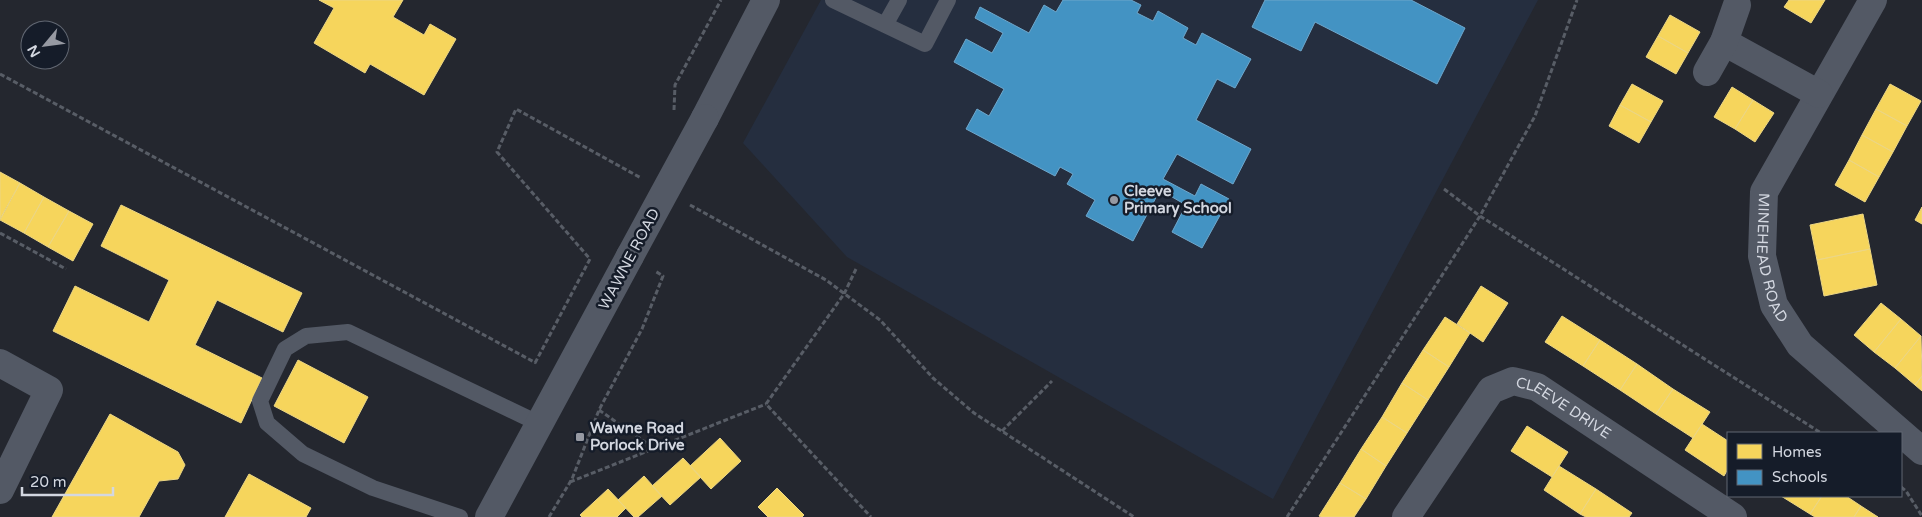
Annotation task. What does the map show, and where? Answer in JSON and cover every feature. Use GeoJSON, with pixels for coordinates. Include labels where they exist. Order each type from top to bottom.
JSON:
{"type":"FeatureCollection","features":[{"type":"Feature","properties":{"kind":"street","name":"WAWNE ROAD"},"geometry":{"type":"LineString","coordinates":[[489,517],[705,118],[766,0]]}},
{"type":"Feature","properties":{"kind":"street","name":"MINEHEAD ROAD"},"geometry":{"type":"LineString","coordinates":[[1873,0],[1764,192],[1762,256],[1774,305],[1800,345],[1900,432]]}},
{"type":"Feature","properties":{"kind":"street"},"geometry":{"type":"LineString","coordinates":[[1707,72],[1724,42],[1737,5]]}},
{"type":"Feature","properties":{"kind":"street"},"geometry":{"type":"LineString","coordinates":[[1724,42],[1819,94]]}},
{"type":"Feature","properties":{"kind":"street"},"geometry":{"type":"LineString","coordinates":[[0,363],[49,390],[0,490]]}},
{"type":"Feature","properties":{"kind":"street","name":"CLEEVE DRIVE"},"geometry":{"type":"LineString","coordinates":[[1406,517],[1491,390],[1513,381],[1537,387],[1733,517]]}},
{"type":"Feature","properties":{"kind":"street","name":"MINEHEAD ROAD"},"geometry":{"type":"LineString","coordinates":[[1902,434],[1922,451]]}},
{"type":"Feature","properties":{"kind":"lane"},"geometry":{"type":"LineString","coordinates":[[833,0],[925,44],[948,0]]}},
{"type":"Feature","properties":{"kind":"lane"},"geometry":{"type":"LineString","coordinates":[[885,26],[898,0]]}},
{"type":"Feature","properties":{"kind":"lane"},"geometry":{"type":"LineString","coordinates":[[460,517],[373,488],[347,476],[303,454],[267,424],[260,401],[285,349],[306,336],[348,332],[540,424]]}},
{"type":"Feature","properties":{"kind":"path"},"geometry":{"type":"LineString","coordinates":[[674,119],[675,85],[721,0]]}},
{"type":"Feature","properties":{"kind":"path"},"geometry":{"type":"LineString","coordinates":[[1287,517],[1480,216],[1535,116],[1577,0]]}},
{"type":"Feature","properties":{"kind":"path"},"geometry":{"type":"LineString","coordinates":[[0,74],[564,378]]}},
{"type":"Feature","properties":{"kind":"path"},"geometry":{"type":"LineString","coordinates":[[590,260],[497,152],[516,108],[643,180],[645,170]]}},
{"type":"Feature","properties":{"kind":"path"},"geometry":{"type":"LineString","coordinates":[[1444,189],[1480,216],[1819,432]]}},
{"type":"Feature","properties":{"kind":"path"},"geometry":{"type":"LineString","coordinates":[[688,204],[826,280],[880,320],[933,378],[974,413],[1134,517]]}},
{"type":"Feature","properties":{"kind":"path"},"geometry":{"type":"LineString","coordinates":[[0,233],[66,269]]}},
{"type":"Feature","properties":{"kind":"path"},"geometry":{"type":"LineString","coordinates":[[535,363],[590,260],[596,253]]}},
{"type":"Feature","properties":{"kind":"path"},"geometry":{"type":"LineString","coordinates":[[549,517],[569,483],[599,410],[642,329],[663,276],[630,256]]}},
{"type":"Feature","properties":{"kind":"path"},"geometry":{"type":"LineString","coordinates":[[569,483],[766,404],[844,294],[856,269]]}},
{"type":"Feature","properties":{"kind":"path"},"geometry":{"type":"LineString","coordinates":[[1002,431],[1052,381]]}},
{"type":"Feature","properties":{"kind":"path"},"geometry":{"type":"LineString","coordinates":[[766,404],[871,517]]}},
{"type":"Feature","properties":{"kind":"path"},"geometry":{"type":"LineString","coordinates":[[599,410],[655,450]]}},
{"type":"Feature","properties":{"kind":"path"},"geometry":{"type":"LineString","coordinates":[[1902,488],[1922,516]]}},
{"type":"Feature","properties":{"kind":"shaded area","name":"Cleeve Primary School"},"geometry":{"type":"Polygon","coordinates":[[[821,0],[1538,0],[1273,499],[847,257],[743,143],[821,0]]]}},
{"type":"Feature","properties":{"kind":"building: Homes"},"geometry":{"type":"Polygon","coordinates":[[[319,0],[403,0],[393,17],[424,35],[430,24],[456,39],[424,95],[370,64],[365,73],[314,43],[334,8],[319,0]]]}},
{"type":"Feature","properties":{"kind":"building: Homes"},"geometry":{"type":"Polygon","coordinates":[[[1789,0],[1825,0],[1811,23],[1784,7],[1789,0]]]}},
{"type":"Feature","properties":{"kind":"building: Homes"},"geometry":{"type":"Polygon","coordinates":[[[1670,15],[1700,32],[1688,53],[1658,36],[1670,15]]]}},
{"type":"Feature","properties":{"kind":"building: Homes"},"geometry":{"type":"Polygon","coordinates":[[[1658,36],[1688,53],[1676,74],[1646,57],[1658,36]]]}},
{"type":"Feature","properties":{"kind":"building: Homes"},"geometry":{"type":"Polygon","coordinates":[[[1632,84],[1663,101],[1651,122],[1620,105],[1632,84]]]}},
{"type":"Feature","properties":{"kind":"building: Homes"},"geometry":{"type":"Polygon","coordinates":[[[1890,84],[1921,101],[1907,126],[1876,109],[1890,84]]]}},
{"type":"Feature","properties":{"kind":"building: Homes"},"geometry":{"type":"Polygon","coordinates":[[[1732,87],[1753,100],[1735,129],[1714,117],[1732,87]]]}},
{"type":"Feature","properties":{"kind":"building: Homes"},"geometry":{"type":"Polygon","coordinates":[[[1753,100],[1774,113],[1755,142],[1735,129],[1753,100]]]}},
{"type":"Feature","properties":{"kind":"building: Homes"},"geometry":{"type":"Polygon","coordinates":[[[1620,105],[1651,122],[1639,143],[1609,126],[1620,105]]]}},
{"type":"Feature","properties":{"kind":"building: Homes"},"geometry":{"type":"Polygon","coordinates":[[[1876,109],[1907,126],[1893,152],[1862,135],[1876,109]]]}},
{"type":"Feature","properties":{"kind":"building: Homes"},"geometry":{"type":"Polygon","coordinates":[[[1862,135],[1893,152],[1879,177],[1849,160],[1862,135]]]}},
{"type":"Feature","properties":{"kind":"building: Homes"},"geometry":{"type":"Polygon","coordinates":[[[1849,160],[1879,177],[1865,202],[1835,185],[1849,160]]]}},
{"type":"Feature","properties":{"kind":"building: Homes"},"geometry":{"type":"Polygon","coordinates":[[[0,172],[20,183],[0,219],[0,172]]]}},
{"type":"Feature","properties":{"kind":"building: Homes"},"geometry":{"type":"Polygon","coordinates":[[[20,183],[44,197],[24,233],[0,220],[20,183]]]}},
{"type":"Feature","properties":{"kind":"building: Homes"},"geometry":{"type":"Polygon","coordinates":[[[44,197],[69,211],[48,247],[24,233],[44,197]]]}},
{"type":"Feature","properties":{"kind":"building: Homes"},"geometry":{"type":"Polygon","coordinates":[[[121,205],[302,293],[283,332],[217,300],[195,345],[262,378],[241,423],[53,331],[75,286],[149,322],[169,280],[101,246],[121,205]]]}},
{"type":"Feature","properties":{"kind":"building: Homes"},"geometry":{"type":"Polygon","coordinates":[[[1922,207],[1922,224],[1915,220],[1922,207]]]}},
{"type":"Feature","properties":{"kind":"building: Homes"},"geometry":{"type":"Polygon","coordinates":[[[69,211],[93,224],[73,261],[48,247],[69,211]]]}},
{"type":"Feature","properties":{"kind":"building: Homes"},"geometry":{"type":"Polygon","coordinates":[[[1863,214],[1870,249],[1817,260],[1810,225],[1863,214]]]}},
{"type":"Feature","properties":{"kind":"building: Homes"},"geometry":{"type":"Polygon","coordinates":[[[1870,249],[1877,285],[1824,296],[1817,260],[1870,249]]]}},
{"type":"Feature","properties":{"kind":"building: Homes"},"geometry":{"type":"Polygon","coordinates":[[[1481,286],[1508,303],[1483,342],[1457,324],[1481,286]]]}},
{"type":"Feature","properties":{"kind":"building: Homes"},"geometry":{"type":"Polygon","coordinates":[[[1881,303],[1901,319],[1874,352],[1854,335],[1881,303]]]}},
{"type":"Feature","properties":{"kind":"building: Homes"},"geometry":{"type":"Polygon","coordinates":[[[1562,316],[1600,340],[1583,366],[1545,342],[1562,316]]]}},
{"type":"Feature","properties":{"kind":"building: Homes"},"geometry":{"type":"Polygon","coordinates":[[[1445,317],[1470,333],[1449,367],[1423,350],[1445,317]]]}},
{"type":"Feature","properties":{"kind":"building: Homes"},"geometry":{"type":"Polygon","coordinates":[[[1901,319],[1921,336],[1895,368],[1874,352],[1901,319]]]}},
{"type":"Feature","properties":{"kind":"building: Homes"},"geometry":{"type":"Polygon","coordinates":[[[1921,336],[1922,376],[1915,385],[1895,368],[1921,336]]]}},
{"type":"Feature","properties":{"kind":"building: Homes"},"geometry":{"type":"Polygon","coordinates":[[[1600,340],[1637,364],[1620,390],[1583,366],[1600,340]]]}},
{"type":"Feature","properties":{"kind":"building: Homes"},"geometry":{"type":"Polygon","coordinates":[[[1423,350],[1449,367],[1428,400],[1402,383],[1423,350]]]}},
{"type":"Feature","properties":{"kind":"building: Homes"},"geometry":{"type":"Polygon","coordinates":[[[298,360],[368,397],[344,443],[274,406],[298,360]]]}},
{"type":"Feature","properties":{"kind":"building: Homes"},"geometry":{"type":"Polygon","coordinates":[[[1637,364],[1673,389],[1656,414],[1620,390],[1637,364]]]}},
{"type":"Feature","properties":{"kind":"building: Homes"},"geometry":{"type":"Polygon","coordinates":[[[1922,376],[1922,391],[1915,385],[1922,376]]]}},
{"type":"Feature","properties":{"kind":"building: Homes"},"geometry":{"type":"Polygon","coordinates":[[[1402,383],[1428,400],[1407,433],[1382,417],[1402,383]]]}},
{"type":"Feature","properties":{"kind":"building: Homes"},"geometry":{"type":"Polygon","coordinates":[[[1673,389],[1710,412],[1693,438],[1656,414],[1673,389]]]}},
{"type":"Feature","properties":{"kind":"building: Homes"},"geometry":{"type":"Polygon","coordinates":[[[110,414],[178,452],[185,465],[178,479],[159,481],[139,517],[52,517],[110,414]]]}},
{"type":"Feature","properties":{"kind":"building: Homes"},"geometry":{"type":"Polygon","coordinates":[[[1382,417],[1407,433],[1386,466],[1361,449],[1382,417]]]}},
{"type":"Feature","properties":{"kind":"building: Homes"},"geometry":{"type":"Polygon","coordinates":[[[1702,424],[1727,440],[1727,471],[1724,476],[1685,450],[1702,424]]]}},
{"type":"Feature","properties":{"kind":"building: Homes"},"geometry":{"type":"Polygon","coordinates":[[[1527,426],[1568,452],[1552,477],[1511,451],[1527,426]]]}},
{"type":"Feature","properties":{"kind":"building: Homes"},"geometry":{"type":"Polygon","coordinates":[[[720,438],[741,461],[711,489],[690,466],[720,438]]]}},
{"type":"Feature","properties":{"kind":"building: Homes"},"geometry":{"type":"Polygon","coordinates":[[[1361,449],[1386,466],[1366,499],[1340,483],[1361,449]]]}},
{"type":"Feature","properties":{"kind":"building: Homes"},"geometry":{"type":"Polygon","coordinates":[[[683,458],[701,477],[670,505],[652,486],[683,458]]]}},
{"type":"Feature","properties":{"kind":"building: Homes"},"geometry":{"type":"Polygon","coordinates":[[[1559,466],[1596,489],[1580,514],[1544,490],[1559,466]]]}},
{"type":"Feature","properties":{"kind":"building: Homes"},"geometry":{"type":"Polygon","coordinates":[[[249,474],[311,508],[306,517],[225,517],[249,474]]]}},
{"type":"Feature","properties":{"kind":"building: Homes"},"geometry":{"type":"Polygon","coordinates":[[[644,476],[662,496],[638,517],[634,517],[618,500],[644,476]]]}},
{"type":"Feature","properties":{"kind":"building: Homes"},"geometry":{"type":"Polygon","coordinates":[[[1340,483],[1366,499],[1354,517],[1319,516],[1340,483]]]}},
{"type":"Feature","properties":{"kind":"building: Homes"},"geometry":{"type":"Polygon","coordinates":[[[777,488],[804,515],[802,517],[768,517],[758,507],[777,488]]]}},
{"type":"Feature","properties":{"kind":"building: Homes"},"geometry":{"type":"Polygon","coordinates":[[[608,489],[626,508],[617,517],[582,517],[580,515],[608,489]]]}},
{"type":"Feature","properties":{"kind":"building: Homes"},"geometry":{"type":"Polygon","coordinates":[[[1596,489],[1632,513],[1629,517],[1586,517],[1580,514],[1596,489]]]}},
{"type":"Feature","properties":{"kind":"building: Homes"},"geometry":{"type":"Polygon","coordinates":[[[1783,497],[1821,497],[1810,514],[1783,497]]]}},
{"type":"Feature","properties":{"kind":"building: Homes"},"geometry":{"type":"Polygon","coordinates":[[[1821,497],[1848,497],[1861,506],[1854,517],[1815,517],[1810,514],[1821,497]]]}},
{"type":"Feature","properties":{"kind":"building: Homes"},"geometry":{"type":"Polygon","coordinates":[[[1861,506],[1878,517],[1854,517],[1861,506]]]}},
{"type":"Feature","properties":{"kind":"building: Schools"},"geometry":{"type":"Polygon","coordinates":[[[1063,0],[1131,0],[1141,5],[1137,13],[1153,21],[1158,11],[1188,28],[1183,38],[1196,45],[1202,33],[1251,59],[1235,88],[1217,79],[1196,120],[1251,149],[1233,184],[1177,154],[1163,179],[1195,196],[1201,184],[1229,199],[1202,248],[1172,232],[1186,205],[1160,190],[1133,241],[1086,216],[1095,200],[1067,184],[1073,174],[1060,167],[1055,176],[966,129],[977,109],[989,116],[1004,89],[954,62],[966,39],[992,53],[1003,33],[975,18],[980,7],[1029,33],[1044,5],[1056,12],[1063,0]]]}},
{"type":"Feature","properties":{"kind":"building: Schools"},"geometry":{"type":"Polygon","coordinates":[[[1265,0],[1411,0],[1465,28],[1437,84],[1315,22],[1301,51],[1252,27],[1265,0]]]}},
{"type":"Feature","properties":{"kind":"place","name":"Cleeve Primary School"},"geometry":{"type":"Point","coordinates":[1114,200]}},
{"type":"Feature","properties":{"kind":"place","name":"Wawne Road Porlock Drive"},"geometry":{"type":"Point","coordinates":[580,437]}}]}
